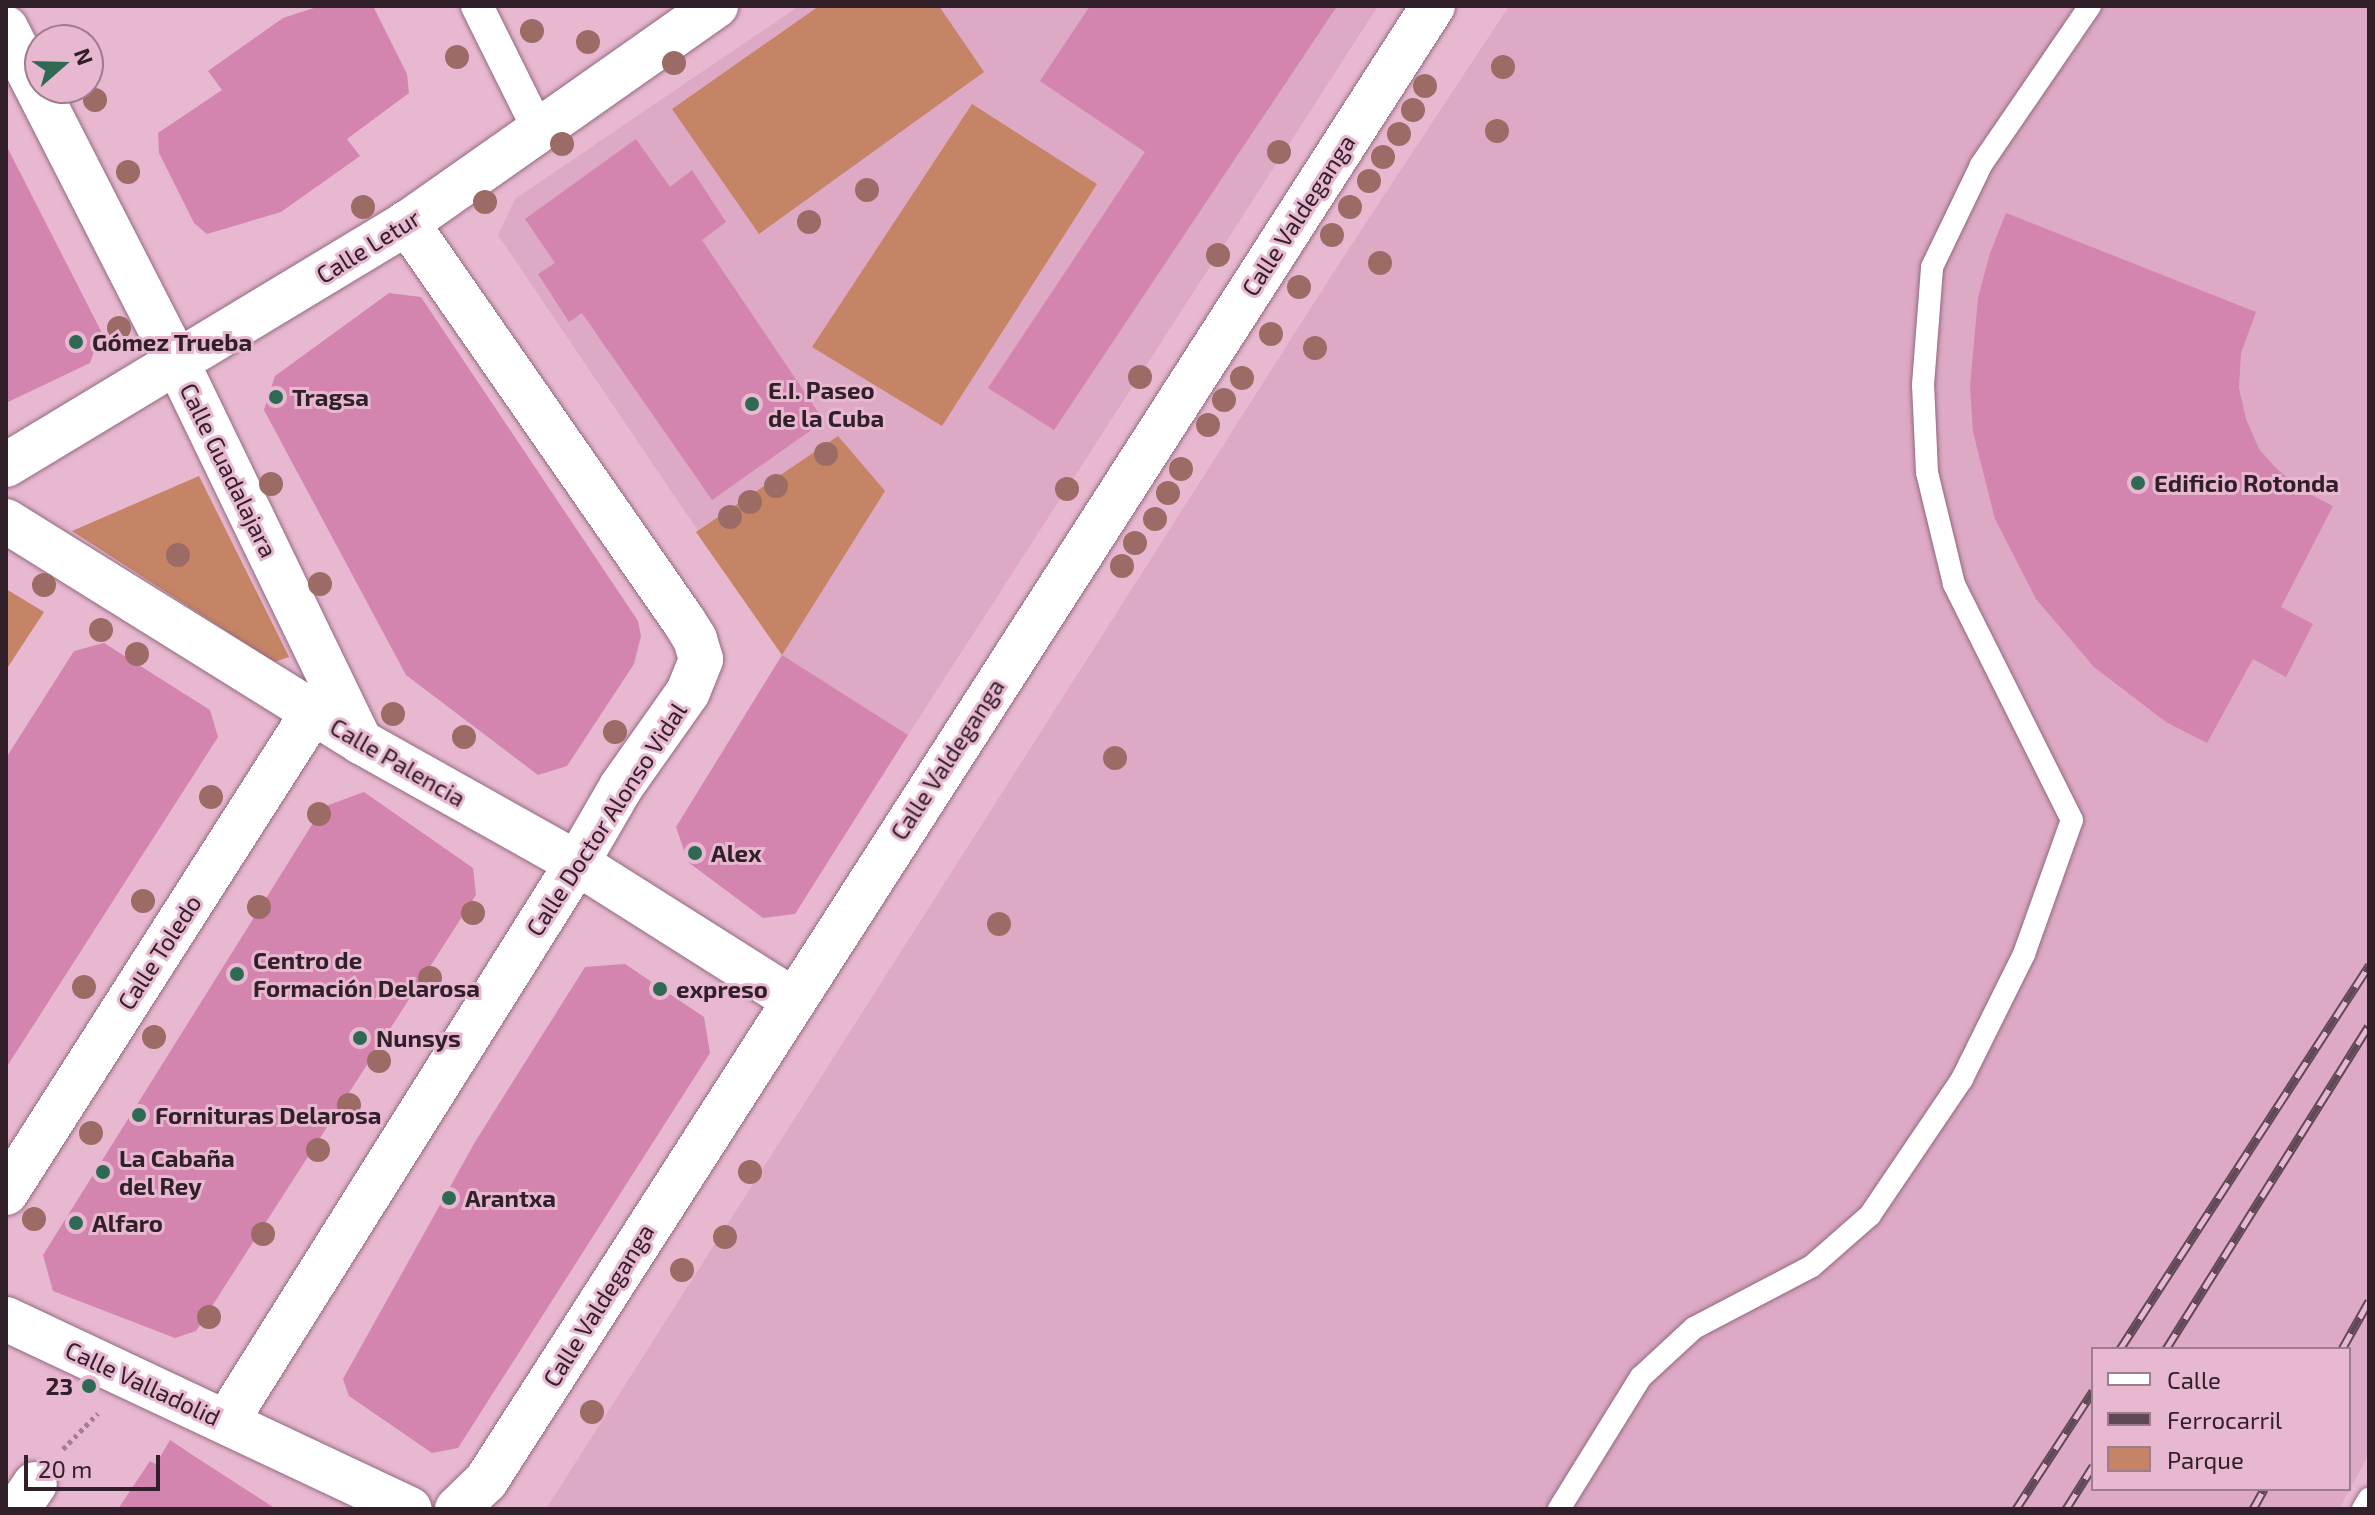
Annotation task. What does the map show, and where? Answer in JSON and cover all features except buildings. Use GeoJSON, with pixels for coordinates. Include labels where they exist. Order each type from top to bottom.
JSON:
{"type":"FeatureCollection","features":[{"type":"Feature","properties":{"kind":"street"},"geometry":{"type":"LineString","coordinates":[[477,6],[539,131]]}},
{"type":"Feature","properties":{"kind":"street","name":"Calle Letur"},"geometry":{"type":"LineString","coordinates":[[6,465],[407,223],[716,6]]}},
{"type":"Feature","properties":{"kind":"street","name":"Calle Valdeganga"},"geometry":{"type":"LineString","coordinates":[[457,1509],[486,1481],[792,999],[1433,6]]}},
{"type":"Feature","properties":{"kind":"street","name":"Calle Guadalajara"},"geometry":{"type":"LineString","coordinates":[[6,28],[177,362],[361,742]]}},
{"type":"Feature","properties":{"kind":"street","name":"Calle Doctor Alonso Vidal"},"geometry":{"type":"LineString","coordinates":[[226,1422],[577,863],[621,787],[688,692],[701,659],[695,639],[683,620],[407,223]]}},
{"type":"Feature","properties":{"kind":"street","name":"Calle Palencia"},"geometry":{"type":"LineString","coordinates":[[6,521],[361,742],[577,863],[792,999]]}},
{"type":"Feature","properties":{"kind":"street","name":"Calle Toledo"},"geometry":{"type":"LineString","coordinates":[[6,1193],[313,712]]}},
{"type":"Feature","properties":{"kind":"street","name":"Calle Valladolid"},"geometry":{"type":"LineString","coordinates":[[6,1319],[410,1509]]}},
{"type":"Feature","properties":{"kind":"lane"},"geometry":{"type":"LineString","coordinates":[[1559,1509],[1641,1377],[1662,1357],[1694,1328],[1812,1266],[1870,1215],[1962,1079],[2024,954],[2072,820],[1954,584],[1927,472],[1923,385],[1932,267],[1981,165],[2090,6]]}},
{"type":"Feature","properties":{"kind":"lane"},"geometry":{"type":"LineString","coordinates":[[2363,1509],[2369,1499]]}},
{"type":"Feature","properties":{"kind":"path"},"geometry":{"type":"LineString","coordinates":[[26,1496],[52,1460],[132,1378]]}},
{"type":"Feature","properties":{"kind":"shaded area"},"geometry":{"type":"Polygon","coordinates":[[[799,6],[1378,6],[908,735],[782,655],[498,235],[515,199],[799,6]]]}},
{"type":"Feature","properties":{"kind":"shaded area"},"geometry":{"type":"Polygon","coordinates":[[[1509,6],[2369,6],[2369,1454],[2351,1487],[2351,1347],[2091,1347],[2091,1491],[2349,1491],[2339,1509],[546,1509],[1333,273],[1509,6]]]}},
{"type":"Feature","properties":{"kind":"green space"},"geometry":{"type":"Polygon","coordinates":[[[819,6],[939,6],[984,72],[759,234],[672,109],[819,6]]]}},
{"type":"Feature","properties":{"kind":"green space"},"geometry":{"type":"Polygon","coordinates":[[[972,104],[1097,184],[942,426],[812,347],[972,104]]]}},
{"type":"Feature","properties":{"kind":"green space"},"geometry":{"type":"Polygon","coordinates":[[[838,436],[885,491],[782,655],[696,532],[838,436]]]}},
{"type":"Feature","properties":{"kind":"green space"},"geometry":{"type":"Polygon","coordinates":[[[199,476],[289,657],[274,662],[72,531],[199,476]]]}},
{"type":"Feature","properties":{"kind":"green space"},"geometry":{"type":"Polygon","coordinates":[[[6,589],[44,612],[6,670],[6,589]]]}},
{"type":"Feature","properties":{"kind":"railway"},"geometry":{"type":"LineString","coordinates":[[2121,1347],[2369,965]]}},
{"type":"Feature","properties":{"kind":"railway"},"geometry":{"type":"LineString","coordinates":[[2167,1347],[2369,1026]]}},
{"type":"Feature","properties":{"kind":"railway"},"geometry":{"type":"LineString","coordinates":[[2343,1347],[2369,1301]]}},
{"type":"Feature","properties":{"kind":"railway"},"geometry":{"type":"LineString","coordinates":[[2016,1509],[2091,1394]]}},
{"type":"Feature","properties":{"kind":"railway"},"geometry":{"type":"LineString","coordinates":[[2066,1509],[2091,1469]]}},
{"type":"Feature","properties":{"kind":"railway"},"geometry":{"type":"LineString","coordinates":[[2253,1509],[2263,1491]]}},
{"type":"Feature","properties":{"kind":"place","name":"Gómez Trueba"},"geometry":{"type":"Point","coordinates":[76,342]}},
{"type":"Feature","properties":{"kind":"place","name":"Tragsa"},"geometry":{"type":"Point","coordinates":[276,397]}},
{"type":"Feature","properties":{"kind":"place","name":"E.I. Paseo de la Cuba"},"geometry":{"type":"Point","coordinates":[752,404]}},
{"type":"Feature","properties":{"kind":"place","name":"Edificio Rotonda"},"geometry":{"type":"Point","coordinates":[2138,483]}},
{"type":"Feature","properties":{"kind":"place","name":"Alex"},"geometry":{"type":"Point","coordinates":[695,853]}},
{"type":"Feature","properties":{"kind":"place","name":"Centro de Formación Delarosa"},"geometry":{"type":"Point","coordinates":[237,974]}},
{"type":"Feature","properties":{"kind":"place","name":"expreso"},"geometry":{"type":"Point","coordinates":[660,989]}},
{"type":"Feature","properties":{"kind":"place","name":"Nunsys"},"geometry":{"type":"Point","coordinates":[360,1038]}},
{"type":"Feature","properties":{"kind":"place","name":"Fornituras Delarosa"},"geometry":{"type":"Point","coordinates":[139,1115]}},
{"type":"Feature","properties":{"kind":"place","name":"La Cabaña del Rey"},"geometry":{"type":"Point","coordinates":[103,1172]}},
{"type":"Feature","properties":{"kind":"place","name":"Arantxa"},"geometry":{"type":"Point","coordinates":[449,1198]}},
{"type":"Feature","properties":{"kind":"place","name":"Alfaro"},"geometry":{"type":"Point","coordinates":[76,1223]}},
{"type":"Feature","properties":{"kind":"place","name":"23"},"geometry":{"type":"Point","coordinates":[89,1386]}}]}
